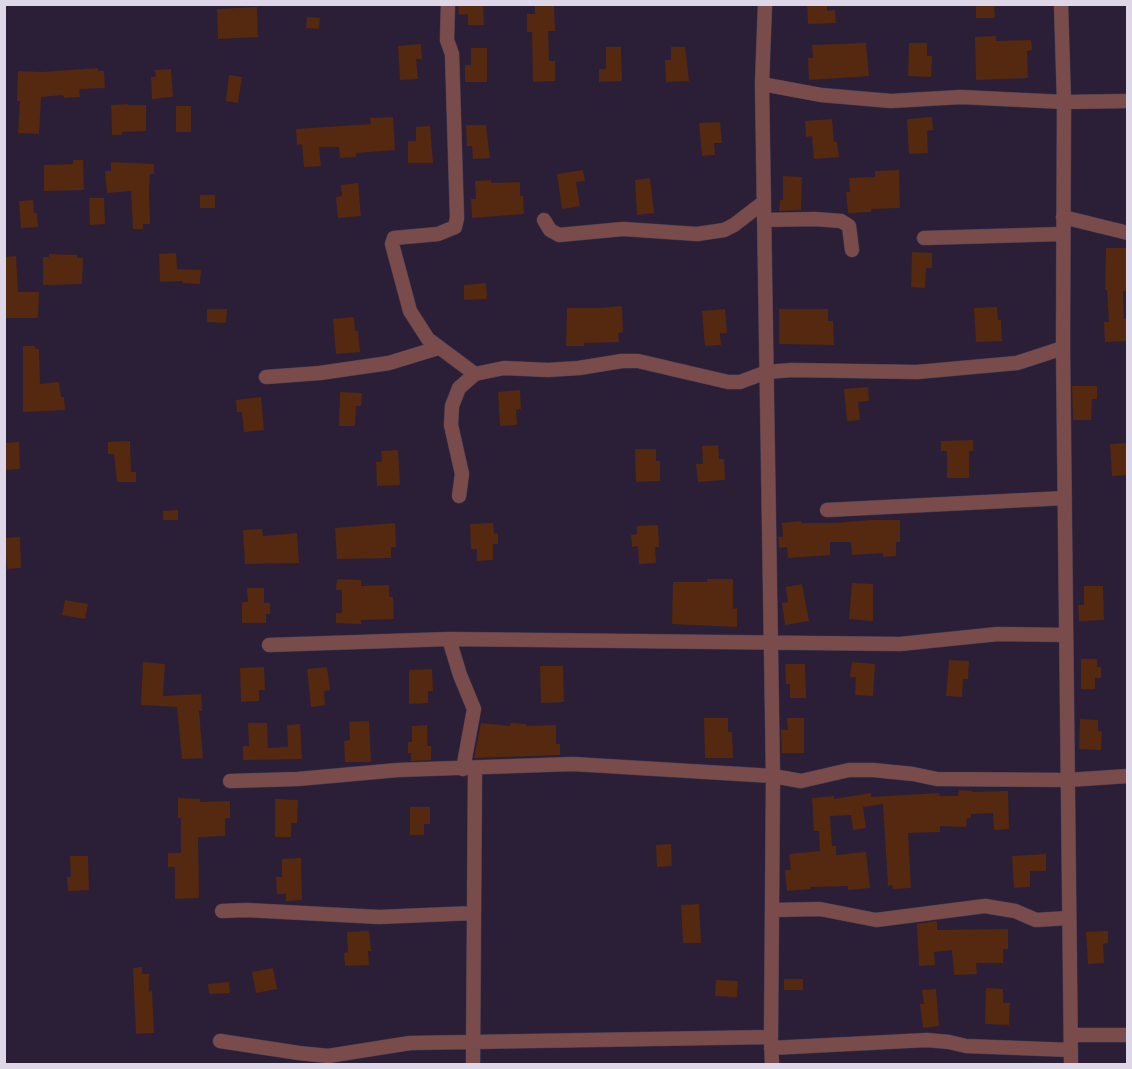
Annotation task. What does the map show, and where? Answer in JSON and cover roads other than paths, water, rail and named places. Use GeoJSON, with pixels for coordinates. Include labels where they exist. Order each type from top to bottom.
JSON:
{"type":"FeatureCollection","features":[{"type":"Feature","properties":{"kind":"street"},"geometry":{"type":"LineString","coordinates":[[448,4],[447,40],[452,54],[457,218],[455,227],[438,234],[394,238],[392,244],[410,311],[428,339],[475,374]]}},
{"type":"Feature","properties":{"kind":"street"},"geometry":{"type":"LineString","coordinates":[[765,4],[762,84],[773,776],[772,1065]]}},
{"type":"Feature","properties":{"kind":"street"},"geometry":{"type":"LineString","coordinates":[[1061,4],[1064,102],[1063,348],[1071,1065]]}},
{"type":"Feature","properties":{"kind":"street"},"geometry":{"type":"LineString","coordinates":[[762,84],[821,94],[891,101],[961,97],[1064,102],[1128,101]]}},
{"type":"Feature","properties":{"kind":"street"},"geometry":{"type":"LineString","coordinates":[[544,220],[550,230],[559,235],[624,229],[697,234],[724,230],[764,202]]}},
{"type":"Feature","properties":{"kind":"street"},"geometry":{"type":"LineString","coordinates":[[1063,217],[1128,233]]}},
{"type":"Feature","properties":{"kind":"street"},"geometry":{"type":"LineString","coordinates":[[764,220],[841,221],[849,226],[852,249]]}},
{"type":"Feature","properties":{"kind":"street"},"geometry":{"type":"LineString","coordinates":[[924,238],[1063,234]]}},
{"type":"Feature","properties":{"kind":"street"},"geometry":{"type":"LineString","coordinates":[[266,377],[321,373],[389,363],[438,348]]}},
{"type":"Feature","properties":{"kind":"street"},"geometry":{"type":"LineString","coordinates":[[459,496],[462,474],[451,425],[452,406],[459,388],[475,374],[504,368],[569,369],[622,361],[638,362],[728,382],[740,381],[767,372],[792,370],[917,372],[1017,363],[1063,348]]}},
{"type":"Feature","properties":{"kind":"street"},"geometry":{"type":"LineString","coordinates":[[827,510],[1065,498]]}},
{"type":"Feature","properties":{"kind":"street"},"geometry":{"type":"LineString","coordinates":[[269,645],[449,639],[900,644],[998,634],[1066,635]]}},
{"type":"Feature","properties":{"kind":"street"},"geometry":{"type":"LineString","coordinates":[[449,639],[474,709],[469,769],[474,913],[473,1065]]}},
{"type":"Feature","properties":{"kind":"street"},"geometry":{"type":"LineString","coordinates":[[230,781],[298,779],[398,770],[573,764],[773,776],[801,781],[849,770],[913,774],[937,779],[1068,780],[1128,776]]}},
{"type":"Feature","properties":{"kind":"street"},"geometry":{"type":"LineString","coordinates":[[772,910],[820,909],[876,920],[985,906],[1015,911],[1036,920],[1068,918]]}},
{"type":"Feature","properties":{"kind":"street"},"geometry":{"type":"LineString","coordinates":[[222,911],[246,910],[379,917],[474,913]]}},
{"type":"Feature","properties":{"kind":"street"},"geometry":{"type":"LineString","coordinates":[[1071,1035],[1128,1035]]}},
{"type":"Feature","properties":{"kind":"street"},"geometry":{"type":"LineString","coordinates":[[220,1041],[328,1056],[410,1043],[771,1043],[927,1040],[966,1046],[1071,1050]]}}]}
